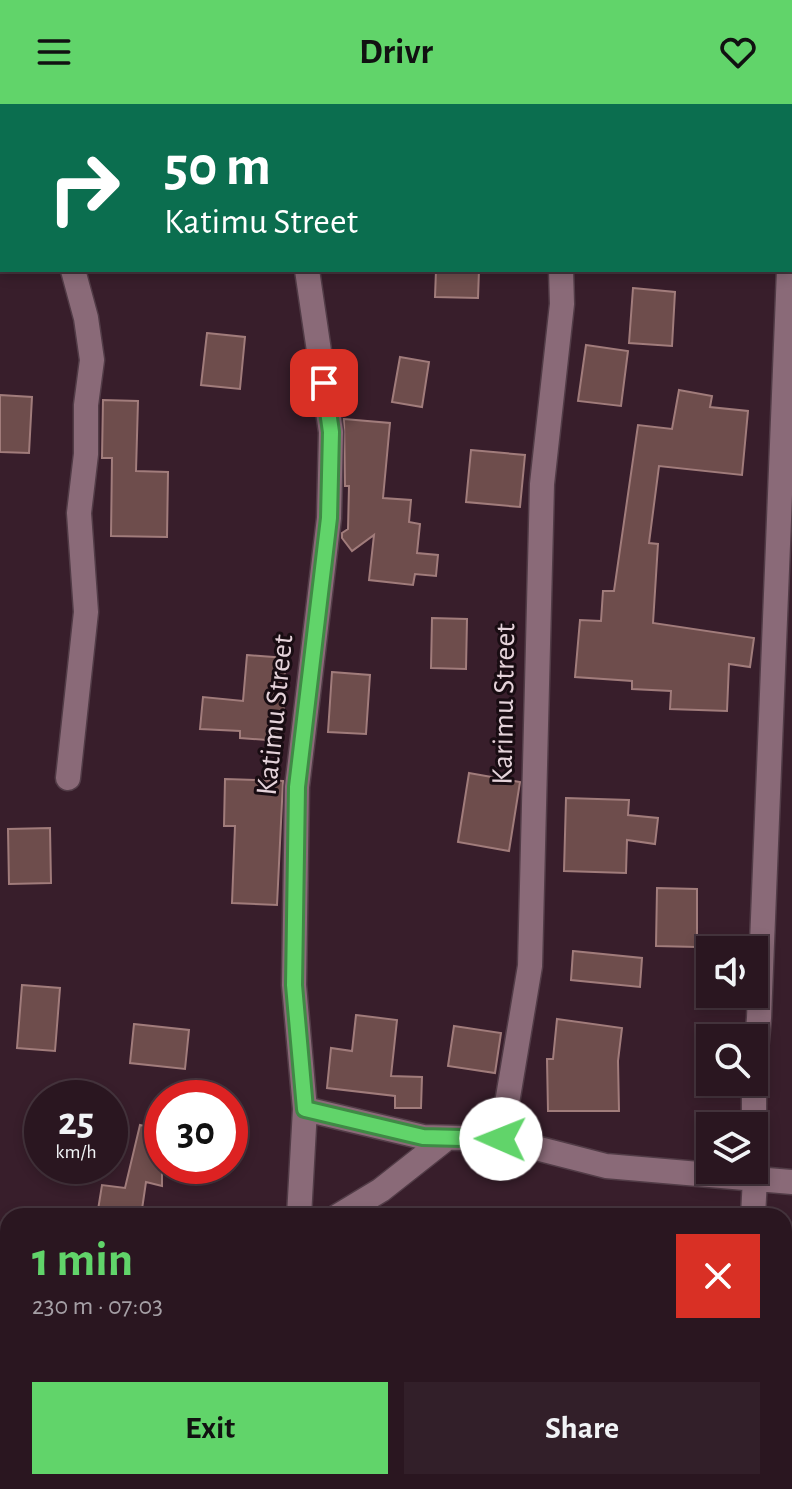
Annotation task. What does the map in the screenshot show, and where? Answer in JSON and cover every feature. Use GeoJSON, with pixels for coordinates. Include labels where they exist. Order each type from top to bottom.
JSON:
{"type":"FeatureCollection","features":[{"type":"Feature","properties":{"kind":"street"},"geometry":{"type":"LineString","coordinates":[[68,778],[86,612],[79,513],[92,360],[86,318],[74,272]]}},
{"type":"Feature","properties":{"kind":"street","name":"Katimu Street"},"geometry":{"type":"LineString","coordinates":[[299,1208],[305,1109],[294,985],[297,787],[329,518],[331,432],[307,272]]}},
{"type":"Feature","properties":{"kind":"street","name":"Karimu Street"},"geometry":{"type":"LineString","coordinates":[[501,1139],[530,966],[542,484],[562,304],[561,272]]}},
{"type":"Feature","properties":{"kind":"street"},"geometry":{"type":"LineString","coordinates":[[758,1024],[789,272]]}},
{"type":"Feature","properties":{"kind":"street"},"geometry":{"type":"LineString","coordinates":[[305,1109],[423,1137],[501,1139],[606,1166],[696,1171]]}},
{"type":"Feature","properties":{"kind":"street"},"geometry":{"type":"LineString","coordinates":[[351,1208],[381,1190],[447,1138]]}},
{"type":"Feature","properties":{"kind":"street"},"geometry":{"type":"LineString","coordinates":[[768,1178],[792,1182]]}},
{"type":"Feature","properties":{"kind":"street"},"geometry":{"type":"LineString","coordinates":[[742,1184],[750,1208]]}},
{"type":"Feature","properties":{"kind":"building"},"geometry":{"type":"Polygon","coordinates":[[[436,272],[479,272],[478,298],[435,297],[436,272]]]}},
{"type":"Feature","properties":{"kind":"building"},"geometry":{"type":"Polygon","coordinates":[[[633,288],[675,292],[672,346],[629,343],[633,288]]]}},
{"type":"Feature","properties":{"kind":"building"},"geometry":{"type":"Polygon","coordinates":[[[207,333],[245,337],[240,389],[201,385],[207,333]]]}},
{"type":"Feature","properties":{"kind":"building"},"geometry":{"type":"Polygon","coordinates":[[[586,345],[628,351],[621,406],[578,401],[586,345]]]}},
{"type":"Feature","properties":{"kind":"building"},"geometry":{"type":"Polygon","coordinates":[[[400,357],[429,362],[422,407],[392,402],[400,357]]]}},
{"type":"Feature","properties":{"kind":"building"},"geometry":{"type":"Polygon","coordinates":[[[679,390],[712,396],[710,407],[748,411],[742,475],[659,466],[649,543],[658,544],[653,623],[754,638],[750,667],[729,664],[727,711],[670,709],[671,691],[632,689],[632,681],[575,677],[580,620],[601,621],[603,591],[614,591],[638,425],[672,429],[679,390]]]}},
{"type":"Feature","properties":{"kind":"building"},"geometry":{"type":"Polygon","coordinates":[[[0,395],[32,397],[29,453],[0,452],[0,395]]]}},
{"type":"Feature","properties":{"kind":"building"},"geometry":{"type":"Polygon","coordinates":[[[103,400],[138,401],[136,471],[168,472],[167,537],[111,536],[112,458],[102,458],[103,400]]]}},
{"type":"Feature","properties":{"kind":"building"},"geometry":{"type":"Polygon","coordinates":[[[344,419],[390,423],[383,498],[411,500],[409,522],[420,524],[417,553],[438,555],[436,576],[415,574],[413,585],[369,580],[374,535],[352,551],[342,538],[342,533],[348,529],[349,486],[345,486],[344,419]]]}},
{"type":"Feature","properties":{"kind":"building"},"geometry":{"type":"Polygon","coordinates":[[[471,450],[525,455],[520,507],[466,502],[471,450]]]}},
{"type":"Feature","properties":{"kind":"building"},"geometry":{"type":"Polygon","coordinates":[[[432,618],[467,619],[466,669],[431,668],[432,618]]]}},
{"type":"Feature","properties":{"kind":"building"},"geometry":{"type":"Polygon","coordinates":[[[247,655],[286,658],[281,741],[240,738],[240,731],[200,729],[203,697],[243,701],[247,655]]]}},
{"type":"Feature","properties":{"kind":"building"},"geometry":{"type":"Polygon","coordinates":[[[332,672],[370,675],[366,734],[328,732],[332,672]]]}},
{"type":"Feature","properties":{"kind":"building"},"geometry":{"type":"Polygon","coordinates":[[[469,773],[520,782],[509,851],[458,842],[469,773]]]}},
{"type":"Feature","properties":{"kind":"building"},"geometry":{"type":"Polygon","coordinates":[[[225,779],[283,781],[277,905],[232,903],[235,826],[224,826],[225,779]]]}},
{"type":"Feature","properties":{"kind":"building"},"geometry":{"type":"Polygon","coordinates":[[[566,798],[629,800],[628,815],[658,818],[655,844],[627,840],[626,873],[564,871],[566,798]]]}},
{"type":"Feature","properties":{"kind":"building"},"geometry":{"type":"Polygon","coordinates":[[[50,828],[51,883],[9,884],[8,829],[50,828]]]}},
{"type":"Feature","properties":{"kind":"building"},"geometry":{"type":"Polygon","coordinates":[[[657,888],[697,889],[696,947],[656,946],[657,888]]]}},
{"type":"Feature","properties":{"kind":"building"},"geometry":{"type":"Polygon","coordinates":[[[573,951],[642,958],[640,987],[571,980],[573,951]]]}},
{"type":"Feature","properties":{"kind":"building"},"geometry":{"type":"Polygon","coordinates":[[[22,985],[60,988],[55,1051],[17,1048],[22,985]]]}},
{"type":"Feature","properties":{"kind":"building"},"geometry":{"type":"Polygon","coordinates":[[[356,1015],[397,1020],[391,1076],[422,1077],[421,1108],[395,1108],[395,1096],[327,1088],[331,1048],[352,1051],[356,1015]]]}},
{"type":"Feature","properties":{"kind":"building"},"geometry":{"type":"Polygon","coordinates":[[[557,1019],[622,1028],[618,1061],[619,1111],[548,1111],[547,1059],[553,1059],[557,1019]]]}},
{"type":"Feature","properties":{"kind":"building"},"geometry":{"type":"Polygon","coordinates":[[[134,1024],[189,1030],[185,1069],[130,1063],[134,1024]]]}},
{"type":"Feature","properties":{"kind":"building"},"geometry":{"type":"Polygon","coordinates":[[[454,1026],[501,1033],[495,1073],[448,1066],[454,1026]]]}},
{"type":"Feature","properties":{"kind":"building"},"geometry":{"type":"Polygon","coordinates":[[[140,1125],[144,1126],[146,1184],[142,1208],[98,1208],[102,1185],[125,1188],[128,1184],[140,1125]]]}},
{"type":"Feature","properties":{"kind":"route"},"geometry":{"type":"LineString","coordinates":[[324,383],[331,432],[329,518],[297,787],[294,985],[305,1109],[423,1137],[501,1139]]}}]}
